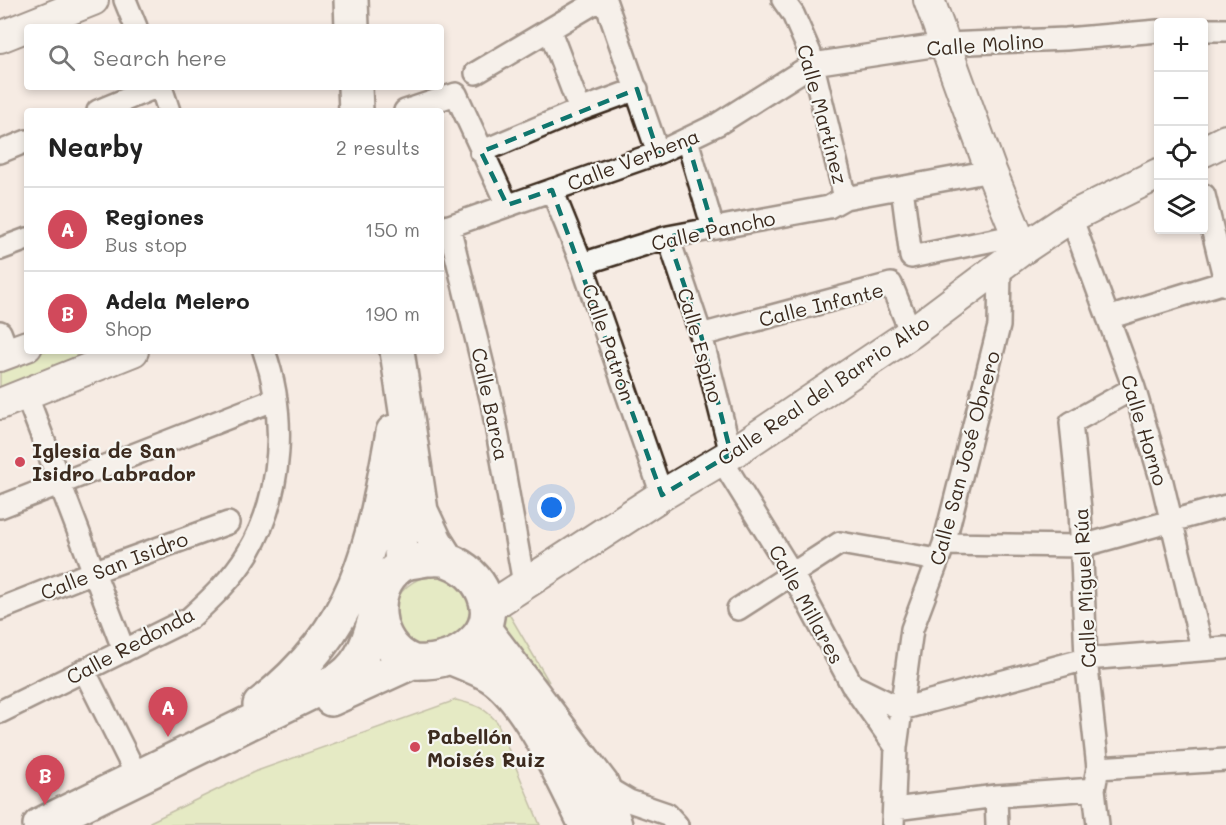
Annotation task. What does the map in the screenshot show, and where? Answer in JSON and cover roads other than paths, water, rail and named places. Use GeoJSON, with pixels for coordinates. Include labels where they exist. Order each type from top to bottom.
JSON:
{"type":"FeatureCollection","features":[{"type":"Feature","properties":{"kind":"main road"},"geometry":{"type":"LineString","coordinates":[[351,0],[352,24]]}},
{"type":"Feature","properties":{"kind":"main road"},"geometry":{"type":"LineString","coordinates":[[373,0],[373,24]]}},
{"type":"Feature","properties":{"kind":"main road"},"geometry":{"type":"LineString","coordinates":[[355,90],[356,108]]}},
{"type":"Feature","properties":{"kind":"main road"},"geometry":{"type":"LineString","coordinates":[[375,90],[375,108]]}},
{"type":"Feature","properties":{"kind":"main road"},"geometry":{"type":"LineString","coordinates":[[378,354],[393,432],[402,565]]}},
{"type":"Feature","properties":{"kind":"main road"},"geometry":{"type":"LineString","coordinates":[[397,354],[421,511],[447,560]]}},
{"type":"Feature","properties":{"kind":"main road"},"geometry":{"type":"LineString","coordinates":[[220,738],[297,673],[332,631],[353,593],[368,552],[381,501],[393,432]]}},
{"type":"Feature","properties":{"kind":"main road"},"geometry":{"type":"LineString","coordinates":[[40,825],[137,776],[220,738],[349,672],[365,650],[378,607],[380,591],[390,576],[402,565],[427,559],[447,560],[462,567],[483,590],[486,619],[602,784],[615,825]]}},
{"type":"Feature","properties":{"kind":"main road"},"geometry":{"type":"LineString","coordinates":[[378,607],[380,624],[387,640],[412,662]]}},
{"type":"Feature","properties":{"kind":"main road"},"geometry":{"type":"LineString","coordinates":[[77,825],[412,662],[433,662],[452,658],[476,640],[486,619]]}},
{"type":"Feature","properties":{"kind":"main road"},"geometry":{"type":"LineString","coordinates":[[452,658],[491,676],[524,712],[545,745],[586,825]]}},
{"type":"Feature","properties":{"kind":"street"},"geometry":{"type":"LineString","coordinates":[[0,37],[50,8],[93,0]]}},
{"type":"Feature","properties":{"kind":"street"},"geometry":{"type":"LineString","coordinates":[[125,0],[135,24]]}},
{"type":"Feature","properties":{"kind":"street"},"geometry":{"type":"LineString","coordinates":[[476,73],[591,5],[605,0],[658,153]]}},
{"type":"Feature","properties":{"kind":"street","name":"Calle Martínez"},"geometry":{"type":"LineString","coordinates":[[783,0],[793,14],[813,64],[845,198]]}},
{"type":"Feature","properties":{"kind":"street"},"geometry":{"type":"LineString","coordinates":[[902,188],[911,257],[1020,242],[929,0]]}},
{"type":"Feature","properties":{"kind":"street"},"geometry":{"type":"LineString","coordinates":[[1208,30],[1226,30]]}},
{"type":"Feature","properties":{"kind":"street"},"geometry":{"type":"LineString","coordinates":[[550,31],[580,110]]}},
{"type":"Feature","properties":{"kind":"street","name":"Calle Molino"},"geometry":{"type":"LineString","coordinates":[[813,64],[945,44],[1154,32]]}},
{"type":"Feature","properties":{"kind":"street","name":"Calle Verbena"},"geometry":{"type":"LineString","coordinates":[[445,227],[658,153],[718,124],[813,64]]}},
{"type":"Feature","properties":{"kind":"street"},"geometry":{"type":"LineString","coordinates":[[481,152],[580,110],[637,89]]}},
{"type":"Feature","properties":{"kind":"street"},"geometry":{"type":"LineString","coordinates":[[106,108],[150,90]]}},
{"type":"Feature","properties":{"kind":"street"},"geometry":{"type":"LineString","coordinates":[[160,90],[168,108]]}},
{"type":"Feature","properties":{"kind":"street"},"geometry":{"type":"LineString","coordinates":[[414,108],[456,94],[507,206]]}},
{"type":"Feature","properties":{"kind":"street"},"geometry":{"type":"LineString","coordinates":[[687,140],[713,228]]}},
{"type":"Feature","properties":{"kind":"street"},"geometry":{"type":"LineString","coordinates":[[1208,149],[1226,140]]}},
{"type":"Feature","properties":{"kind":"street"},"geometry":{"type":"LineString","coordinates":[[0,152],[24,142]]}},
{"type":"Feature","properties":{"kind":"street","name":"Calle Pancho"},"geometry":{"type":"LineString","coordinates":[[582,264],[668,237],[829,207],[845,198],[992,171]]}},
{"type":"Feature","properties":{"kind":"street","name":"Calle Real del Barrio Alto"},"geometry":{"type":"LineString","coordinates":[[486,619],[524,584],[662,495],[726,457],[911,333],[1000,267],[1020,242],[1154,176]]}},
{"type":"Feature","properties":{"kind":"street","name":"Calle Patrón"},"geometry":{"type":"LineString","coordinates":[[552,190],[582,264],[662,495]]}},
{"type":"Feature","properties":{"kind":"street"},"geometry":{"type":"LineString","coordinates":[[1108,318],[1226,284],[1208,214]]}},
{"type":"Feature","properties":{"kind":"street","name":"Calle Horno"},"geometry":{"type":"LineString","coordinates":[[1071,217],[1134,388],[1172,521],[1202,648]]}},
{"type":"Feature","properties":{"kind":"street","name":"Calle Barca"},"geometry":{"type":"LineString","coordinates":[[445,227],[492,403],[524,584]]}},
{"type":"Feature","properties":{"kind":"street","name":"Calle Espino"},"geometry":{"type":"LineString","coordinates":[[668,237],[701,335],[726,457]]}},
{"type":"Feature","properties":{"kind":"street"},"geometry":{"type":"LineString","coordinates":[[0,249],[24,240]]}},
{"type":"Feature","properties":{"kind":"street","name":"Calle San José Obrero"},"geometry":{"type":"LineString","coordinates":[[894,817],[896,747],[912,629],[941,552],[999,326],[1000,267]]}},
{"type":"Feature","properties":{"kind":"street","name":"Calle Infante"},"geometry":{"type":"LineString","coordinates":[[701,335],[891,284],[911,333]]}},
{"type":"Feature","properties":{"kind":"street"},"geometry":{"type":"LineString","coordinates":[[124,651],[60,484],[13,399],[126,354]]}},
{"type":"Feature","properties":{"kind":"street","name":"Calle Redonda"},"geometry":{"type":"LineString","coordinates":[[0,712],[190,618],[216,595],[248,553],[241,529],[268,511],[277,462],[276,399],[265,354]]}},
{"type":"Feature","properties":{"kind":"street","name":"Calle Miguel Rúa"},"geometry":{"type":"LineString","coordinates":[[1098,825],[1094,789],[1098,768],[1086,659],[1082,546],[1071,423],[1134,388]]}},
{"type":"Feature","properties":{"kind":"street"},"geometry":{"type":"LineString","coordinates":[[0,507],[276,399]]}},
{"type":"Feature","properties":{"kind":"street","name":"Calle Millares"},"geometry":{"type":"LineString","coordinates":[[726,457],[852,685],[896,747]]}},
{"type":"Feature","properties":{"kind":"street"},"geometry":{"type":"LineString","coordinates":[[738,609],[840,543],[941,552],[1082,546],[1226,506]]}},
{"type":"Feature","properties":{"kind":"street","name":"Calle San Isidro"},"geometry":{"type":"LineString","coordinates":[[0,609],[93,572],[241,529]]}},
{"type":"Feature","properties":{"kind":"street"},"geometry":{"type":"LineString","coordinates":[[852,685],[901,709],[1086,659],[1202,648],[1226,648]]}},
{"type":"Feature","properties":{"kind":"street"},"geometry":{"type":"LineString","coordinates":[[84,670],[137,776]]}},
{"type":"Feature","properties":{"kind":"street"},"geometry":{"type":"LineString","coordinates":[[1098,768],[1226,760]]}},
{"type":"Feature","properties":{"kind":"street"},"geometry":{"type":"LineString","coordinates":[[602,784],[630,801],[667,814],[677,825]]}},
{"type":"Feature","properties":{"kind":"street"},"geometry":{"type":"LineString","coordinates":[[894,817],[996,796],[1094,789]]}},
{"type":"Feature","properties":{"kind":"street"},"geometry":{"type":"LineString","coordinates":[[996,796],[997,825]]}},
{"type":"Feature","properties":{"kind":"place","name":"Iglesia de San Isidro Labrador"},"geometry":{"type":"Point","coordinates":[20,462]}},
{"type":"Feature","properties":{"kind":"place","name":"Regiones"},"geometry":{"type":"Point","coordinates":[168,737]}},
{"type":"Feature","properties":{"kind":"place","name":"Pabellón Moisés Ruiz"},"geometry":{"type":"Point","coordinates":[415,747]}},
{"type":"Feature","properties":{"kind":"place","name":"Adela Melero"},"geometry":{"type":"Point","coordinates":[45,805]}}]}
